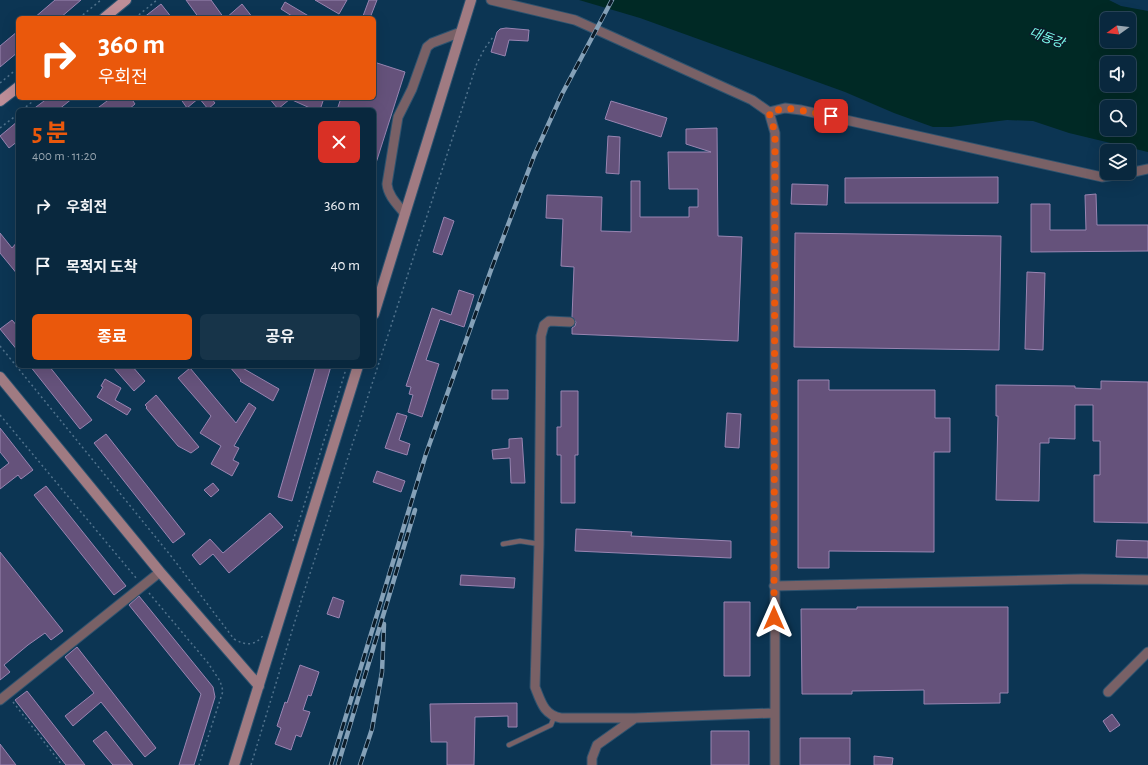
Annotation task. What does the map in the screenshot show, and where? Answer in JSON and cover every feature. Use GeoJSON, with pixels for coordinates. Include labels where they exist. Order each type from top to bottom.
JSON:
{"type":"FeatureCollection","features":[{"type":"Feature","properties":{"kind":"main road"},"geometry":{"type":"LineString","coordinates":[[106,16],[126,0]]}},
{"type":"Feature","properties":{"kind":"main road"},"geometry":{"type":"LineString","coordinates":[[376,308],[471,0]]}},
{"type":"Feature","properties":{"kind":"main road"},"geometry":{"type":"LineString","coordinates":[[0,101],[16,89]]}},
{"type":"Feature","properties":{"kind":"main road"},"geometry":{"type":"LineString","coordinates":[[234,765],[357,368]]}},
{"type":"Feature","properties":{"kind":"main road"},"geometry":{"type":"LineString","coordinates":[[0,377],[160,572],[259,686]]}},
{"type":"Feature","properties":{"kind":"street"},"geometry":{"type":"LineString","coordinates":[[491,0],[575,20],[752,100],[769,112],[775,133],[774,713],[776,765]]}},
{"type":"Feature","properties":{"kind":"street"},"geometry":{"type":"LineString","coordinates":[[405,214],[387,190],[398,117],[412,89],[427,47],[432,42],[461,32]]}},
{"type":"Feature","properties":{"kind":"street"},"geometry":{"type":"LineString","coordinates":[[769,112],[786,108],[800,110],[982,149],[1100,177]]}},
{"type":"Feature","properties":{"kind":"street"},"geometry":{"type":"LineString","coordinates":[[1136,171],[1148,168]]}},
{"type":"Feature","properties":{"kind":"street"},"geometry":{"type":"LineString","coordinates":[[570,322],[549,321],[544,325],[541,336],[539,544],[535,687],[544,708],[554,717],[561,718],[635,718],[774,713]]}},
{"type":"Feature","properties":{"kind":"street"},"geometry":{"type":"LineString","coordinates":[[4,697],[160,572]]}},
{"type":"Feature","properties":{"kind":"street"},"geometry":{"type":"LineString","coordinates":[[774,586],[1082,579],[1148,580]]}},
{"type":"Feature","properties":{"kind":"street"},"geometry":{"type":"LineString","coordinates":[[1108,692],[1148,652]]}},
{"type":"Feature","properties":{"kind":"street"},"geometry":{"type":"LineString","coordinates":[[592,765],[592,758],[597,745],[635,718]]}},
{"type":"Feature","properties":{"kind":"lane"},"geometry":{"type":"LineString","coordinates":[[503,544],[520,541],[539,544]]}},
{"type":"Feature","properties":{"kind":"lane"},"geometry":{"type":"LineString","coordinates":[[509,745],[551,725],[554,717]]}},
{"type":"Feature","properties":{"kind":"path"},"geometry":{"type":"LineString","coordinates":[[81,16],[101,0]]}},
{"type":"Feature","properties":{"kind":"path"},"geometry":{"type":"LineString","coordinates":[[137,16],[157,0]]}},
{"type":"Feature","properties":{"kind":"path"},"geometry":{"type":"LineString","coordinates":[[250,765],[303,595],[477,63],[493,37]]}},
{"type":"Feature","properties":{"kind":"path"},"geometry":{"type":"LineString","coordinates":[[0,83],[16,70]]}},
{"type":"Feature","properties":{"kind":"path"},"geometry":{"type":"LineString","coordinates":[[24,108],[34,100]]}},
{"type":"Feature","properties":{"kind":"path"},"geometry":{"type":"LineString","coordinates":[[0,128],[16,116]]}},
{"type":"Feature","properties":{"kind":"path"},"geometry":{"type":"LineString","coordinates":[[0,346],[16,366]]}},
{"type":"Feature","properties":{"kind":"path"},"geometry":{"type":"LineString","coordinates":[[18,368],[171,556],[234,639],[241,643],[250,644],[260,640],[264,634]]}},
{"type":"Feature","properties":{"kind":"path"},"geometry":{"type":"LineString","coordinates":[[292,544],[346,368]]}},
{"type":"Feature","properties":{"kind":"path"},"geometry":{"type":"LineString","coordinates":[[4,697],[62,765]]}},
{"type":"Feature","properties":{"kind":"water","name":"대동강"},"geometry":{"type":"Polygon","coordinates":[[[579,0],[1109,0],[1121,6],[1148,11],[1148,152],[1136,149],[1136,144],[1115,144],[1069,133],[1033,121],[1007,120],[951,127],[933,127],[894,113],[845,92],[640,18],[579,0]]]}},
{"type":"Feature","properties":{"kind":"building"},"geometry":{"type":"Polygon","coordinates":[[[55,0],[81,0],[62,16],[36,16],[55,0]]]}},
{"type":"Feature","properties":{"kind":"building"},"geometry":{"type":"Polygon","coordinates":[[[186,0],[211,0],[223,16],[198,16],[186,0]]]}},
{"type":"Feature","properties":{"kind":"building"},"geometry":{"type":"Polygon","coordinates":[[[315,0],[347,0],[339,14],[315,0]]]}},
{"type":"Feature","properties":{"kind":"building"},"geometry":{"type":"Polygon","coordinates":[[[369,0],[377,0],[371,16],[363,16],[369,0]]]}},
{"type":"Feature","properties":{"kind":"building"},"geometry":{"type":"Polygon","coordinates":[[[285,2],[309,16],[292,16],[281,9],[285,2]]]}},
{"type":"Feature","properties":{"kind":"building"},"geometry":{"type":"Polygon","coordinates":[[[161,4],[170,16],[146,16],[161,4]]]}},
{"type":"Feature","properties":{"kind":"building"},"geometry":{"type":"Polygon","coordinates":[[[242,4],[251,16],[228,16],[242,4]]]}},
{"type":"Feature","properties":{"kind":"building"},"geometry":{"type":"Polygon","coordinates":[[[506,28],[529,30],[528,41],[509,40],[505,56],[491,52],[497,32],[500,29],[506,28]]]}},
{"type":"Feature","properties":{"kind":"building"},"geometry":{"type":"Polygon","coordinates":[[[16,33],[16,54],[0,67],[0,46],[16,33]]]}},
{"type":"Feature","properties":{"kind":"building"},"geometry":{"type":"Polygon","coordinates":[[[376,63],[405,72],[376,163],[376,108],[338,108],[340,100],[376,100],[376,63]]]}},
{"type":"Feature","properties":{"kind":"building"},"geometry":{"type":"Polygon","coordinates":[[[45,100],[70,100],[60,108],[35,108],[45,100]]]}},
{"type":"Feature","properties":{"kind":"building"},"geometry":{"type":"Polygon","coordinates":[[[108,100],[132,100],[135,104],[130,108],[98,108],[108,100]]]}},
{"type":"Feature","properties":{"kind":"building"},"geometry":{"type":"Polygon","coordinates":[[[181,100],[197,100],[187,108],[181,100]]]}},
{"type":"Feature","properties":{"kind":"building"},"geometry":{"type":"Polygon","coordinates":[[[201,100],[213,100],[215,103],[207,108],[201,100]]]}},
{"type":"Feature","properties":{"kind":"building"},"geometry":{"type":"Polygon","coordinates":[[[271,100],[289,100],[279,108],[277,108],[271,100]]]}},
{"type":"Feature","properties":{"kind":"building"},"geometry":{"type":"Polygon","coordinates":[[[292,100],[323,100],[321,108],[310,108],[292,100]]]}},
{"type":"Feature","properties":{"kind":"building"},"geometry":{"type":"Polygon","coordinates":[[[611,101],[667,118],[661,137],[605,119],[611,101]]]}},
{"type":"Feature","properties":{"kind":"building"},"geometry":{"type":"Polygon","coordinates":[[[16,123],[16,143],[9,148],[0,136],[16,123]]]}},
{"type":"Feature","properties":{"kind":"building"},"geometry":{"type":"Polygon","coordinates":[[[717,128],[718,236],[742,237],[738,341],[572,334],[572,328],[575,326],[576,322],[572,317],[574,267],[561,266],[563,219],[546,218],[547,195],[602,197],[601,231],[631,232],[631,181],[640,181],[640,217],[689,217],[689,207],[698,207],[698,189],[669,189],[668,152],[711,152],[686,144],[686,129],[717,128]]]}},
{"type":"Feature","properties":{"kind":"building"},"geometry":{"type":"Polygon","coordinates":[[[608,136],[620,137],[619,174],[606,173],[608,136]]]}},
{"type":"Feature","properties":{"kind":"building"},"geometry":{"type":"Polygon","coordinates":[[[998,177],[998,203],[845,203],[845,178],[998,177]]]}},
{"type":"Feature","properties":{"kind":"building"},"geometry":{"type":"Polygon","coordinates":[[[792,184],[828,185],[827,205],[791,204],[792,184]]]}},
{"type":"Feature","properties":{"kind":"building"},"geometry":{"type":"Polygon","coordinates":[[[1096,194],[1097,225],[1148,225],[1148,251],[1031,252],[1031,204],[1050,204],[1050,230],[1086,230],[1085,195],[1096,194]]]}},
{"type":"Feature","properties":{"kind":"building"},"geometry":{"type":"Polygon","coordinates":[[[444,217],[454,221],[442,255],[433,252],[444,217]]]}},
{"type":"Feature","properties":{"kind":"building"},"geometry":{"type":"Polygon","coordinates":[[[0,233],[12,248],[16,243],[16,273],[0,253],[0,233]]]}},
{"type":"Feature","properties":{"kind":"building"},"geometry":{"type":"Polygon","coordinates":[[[795,233],[1001,236],[999,350],[794,347],[795,233]]]}},
{"type":"Feature","properties":{"kind":"building"},"geometry":{"type":"Polygon","coordinates":[[[1027,272],[1045,273],[1043,350],[1025,349],[1027,272]]]}},
{"type":"Feature","properties":{"kind":"building"},"geometry":{"type":"Polygon","coordinates":[[[459,290],[474,295],[464,327],[440,319],[426,360],[439,364],[422,417],[408,412],[413,395],[409,394],[411,387],[406,386],[432,308],[451,315],[459,290]]]}},
{"type":"Feature","properties":{"kind":"building"},"geometry":{"type":"Polygon","coordinates":[[[12,320],[16,325],[16,349],[0,329],[12,320]]]}},
{"type":"Feature","properties":{"kind":"building"},"geometry":{"type":"Polygon","coordinates":[[[32,368],[51,368],[92,420],[80,429],[32,368]]]}},
{"type":"Feature","properties":{"kind":"building"},"geometry":{"type":"Polygon","coordinates":[[[114,368],[134,368],[145,381],[134,391],[114,368]]]}},
{"type":"Feature","properties":{"kind":"building"},"geometry":{"type":"Polygon","coordinates":[[[190,368],[236,423],[249,403],[256,408],[234,446],[239,448],[233,460],[239,463],[232,476],[211,464],[221,446],[200,433],[211,416],[178,378],[190,368]]]}},
{"type":"Feature","properties":{"kind":"building"},"geometry":{"type":"Polygon","coordinates":[[[231,368],[242,368],[279,389],[273,401],[240,381],[241,380],[231,368]]]}},
{"type":"Feature","properties":{"kind":"building"},"geometry":{"type":"Polygon","coordinates":[[[315,368],[330,368],[292,501],[278,497],[315,368]]]}},
{"type":"Feature","properties":{"kind":"building"},"geometry":{"type":"Polygon","coordinates":[[[105,379],[121,388],[115,400],[131,409],[127,415],[97,397],[103,387],[101,386],[105,379]]]}},
{"type":"Feature","properties":{"kind":"building"},"geometry":{"type":"Polygon","coordinates":[[[798,380],[829,380],[829,390],[935,390],[935,418],[950,418],[950,452],[934,452],[934,552],[829,551],[829,568],[798,568],[798,380]]]}},
{"type":"Feature","properties":{"kind":"building"},"geometry":{"type":"Polygon","coordinates":[[[1101,381],[1148,382],[1148,523],[1094,522],[1094,475],[1100,475],[1100,441],[1093,441],[1093,405],[1075,405],[1075,439],[1049,438],[1049,443],[1040,443],[1039,501],[996,500],[998,416],[996,416],[996,385],[1075,386],[1075,388],[1101,389],[1101,381]]]}},
{"type":"Feature","properties":{"kind":"building"},"geometry":{"type":"Polygon","coordinates":[[[492,390],[508,390],[508,399],[492,399],[492,390]]]}},
{"type":"Feature","properties":{"kind":"building"},"geometry":{"type":"Polygon","coordinates":[[[561,391],[578,391],[578,455],[575,455],[575,503],[561,503],[561,455],[557,455],[557,427],[561,427],[561,391]]]}},
{"type":"Feature","properties":{"kind":"building"},"geometry":{"type":"Polygon","coordinates":[[[156,395],[199,447],[191,453],[178,446],[146,408],[147,407],[145,405],[156,395]]]}},
{"type":"Feature","properties":{"kind":"building"},"geometry":{"type":"Polygon","coordinates":[[[397,413],[407,416],[399,440],[410,444],[407,455],[385,448],[397,413]]]}},
{"type":"Feature","properties":{"kind":"building"},"geometry":{"type":"Polygon","coordinates":[[[727,413],[741,414],[739,448],[725,447],[727,413]]]}},
{"type":"Feature","properties":{"kind":"building"},"geometry":{"type":"Polygon","coordinates":[[[0,428],[33,470],[21,479],[18,475],[0,489],[0,470],[9,463],[0,452],[0,428]]]}},
{"type":"Feature","properties":{"kind":"building"},"geometry":{"type":"Polygon","coordinates":[[[106,434],[185,534],[173,543],[94,443],[106,434]]]}},
{"type":"Feature","properties":{"kind":"building"},"geometry":{"type":"Polygon","coordinates":[[[522,438],[525,483],[511,483],[510,458],[493,459],[492,450],[509,448],[509,439],[522,438]]]}},
{"type":"Feature","properties":{"kind":"building"},"geometry":{"type":"Polygon","coordinates":[[[377,471],[405,481],[401,492],[373,482],[377,471]]]}},
{"type":"Feature","properties":{"kind":"building"},"geometry":{"type":"Polygon","coordinates":[[[213,483],[219,490],[211,497],[204,490],[213,483]]]}},
{"type":"Feature","properties":{"kind":"building"},"geometry":{"type":"Polygon","coordinates":[[[46,486],[126,586],[114,595],[34,495],[46,486]]]}},
{"type":"Feature","properties":{"kind":"building"},"geometry":{"type":"Polygon","coordinates":[[[270,513],[283,527],[229,573],[213,554],[200,565],[192,555],[210,539],[223,553],[270,513]]]}},
{"type":"Feature","properties":{"kind":"building"},"geometry":{"type":"Polygon","coordinates":[[[576,529],[632,532],[631,536],[731,541],[731,558],[575,551],[576,529]]]}},
{"type":"Feature","properties":{"kind":"building"},"geometry":{"type":"Polygon","coordinates":[[[1117,540],[1148,541],[1148,558],[1116,557],[1117,540]]]}},
{"type":"Feature","properties":{"kind":"building"},"geometry":{"type":"Polygon","coordinates":[[[0,552],[63,631],[51,640],[45,633],[28,645],[4,665],[10,672],[0,680],[0,552]]]}},
{"type":"Feature","properties":{"kind":"building"},"geometry":{"type":"Polygon","coordinates":[[[461,575],[515,578],[514,588],[460,585],[461,575]]]}},
{"type":"Feature","properties":{"kind":"building"},"geometry":{"type":"Polygon","coordinates":[[[139,596],[213,687],[215,697],[194,765],[179,765],[201,694],[129,605],[139,596]]]}},
{"type":"Feature","properties":{"kind":"building"},"geometry":{"type":"Polygon","coordinates":[[[333,597],[344,601],[339,618],[327,614],[333,597]]]}},
{"type":"Feature","properties":{"kind":"building"},"geometry":{"type":"Polygon","coordinates":[[[724,602],[750,602],[750,676],[724,676],[724,602]]]}},
{"type":"Feature","properties":{"kind":"building"},"geometry":{"type":"Polygon","coordinates":[[[857,607],[1008,607],[1008,693],[1000,693],[1000,703],[924,704],[924,690],[852,691],[852,694],[802,694],[801,609],[857,609],[857,607]]]}},
{"type":"Feature","properties":{"kind":"building"},"geometry":{"type":"Polygon","coordinates":[[[77,647],[156,748],[145,757],[101,702],[73,726],[65,716],[94,693],[65,657],[77,647]]]}},
{"type":"Feature","properties":{"kind":"building"},"geometry":{"type":"Polygon","coordinates":[[[300,665],[319,672],[311,696],[308,695],[303,710],[310,712],[301,737],[296,735],[291,750],[275,744],[281,728],[277,726],[285,702],[287,703],[300,665]]]}},
{"type":"Feature","properties":{"kind":"building"},"geometry":{"type":"Polygon","coordinates":[[[27,691],[85,765],[66,765],[15,700],[27,691]]]}},
{"type":"Feature","properties":{"kind":"building"},"geometry":{"type":"Polygon","coordinates":[[[517,703],[517,727],[508,727],[508,716],[475,717],[474,765],[447,765],[447,742],[431,742],[430,704],[517,703]]]}},
{"type":"Feature","properties":{"kind":"building"},"geometry":{"type":"Polygon","coordinates":[[[1112,714],[1120,725],[1110,732],[1103,721],[1112,714]]]}},
{"type":"Feature","properties":{"kind":"building"},"geometry":{"type":"Polygon","coordinates":[[[106,731],[133,765],[113,765],[93,741],[106,731]]]}},
{"type":"Feature","properties":{"kind":"building"},"geometry":{"type":"Polygon","coordinates":[[[711,731],[749,731],[749,765],[711,765],[711,731]]]}},
{"type":"Feature","properties":{"kind":"building"},"geometry":{"type":"Polygon","coordinates":[[[800,738],[850,738],[850,765],[800,765],[800,738]]]}},
{"type":"Feature","properties":{"kind":"building"},"geometry":{"type":"Polygon","coordinates":[[[0,744],[16,765],[0,765],[0,744]]]}},
{"type":"Feature","properties":{"kind":"building"},"geometry":{"type":"Polygon","coordinates":[[[874,756],[893,758],[892,765],[874,765],[874,756]]]}},
{"type":"Feature","properties":{"kind":"railway"},"geometry":{"type":"LineString","coordinates":[[331,765],[426,454],[491,270],[534,156],[562,94],[612,0]]}},
{"type":"Feature","properties":{"kind":"railway"},"geometry":{"type":"LineString","coordinates":[[338,765],[415,510]]}},
{"type":"Feature","properties":{"kind":"railway"},"geometry":{"type":"LineString","coordinates":[[360,765],[372,729],[382,672],[384,624]]}},
{"type":"Feature","properties":{"kind":"route"},"geometry":{"type":"LineString","coordinates":[[774,618],[775,133],[769,112],[786,108],[831,116]]}}]}
